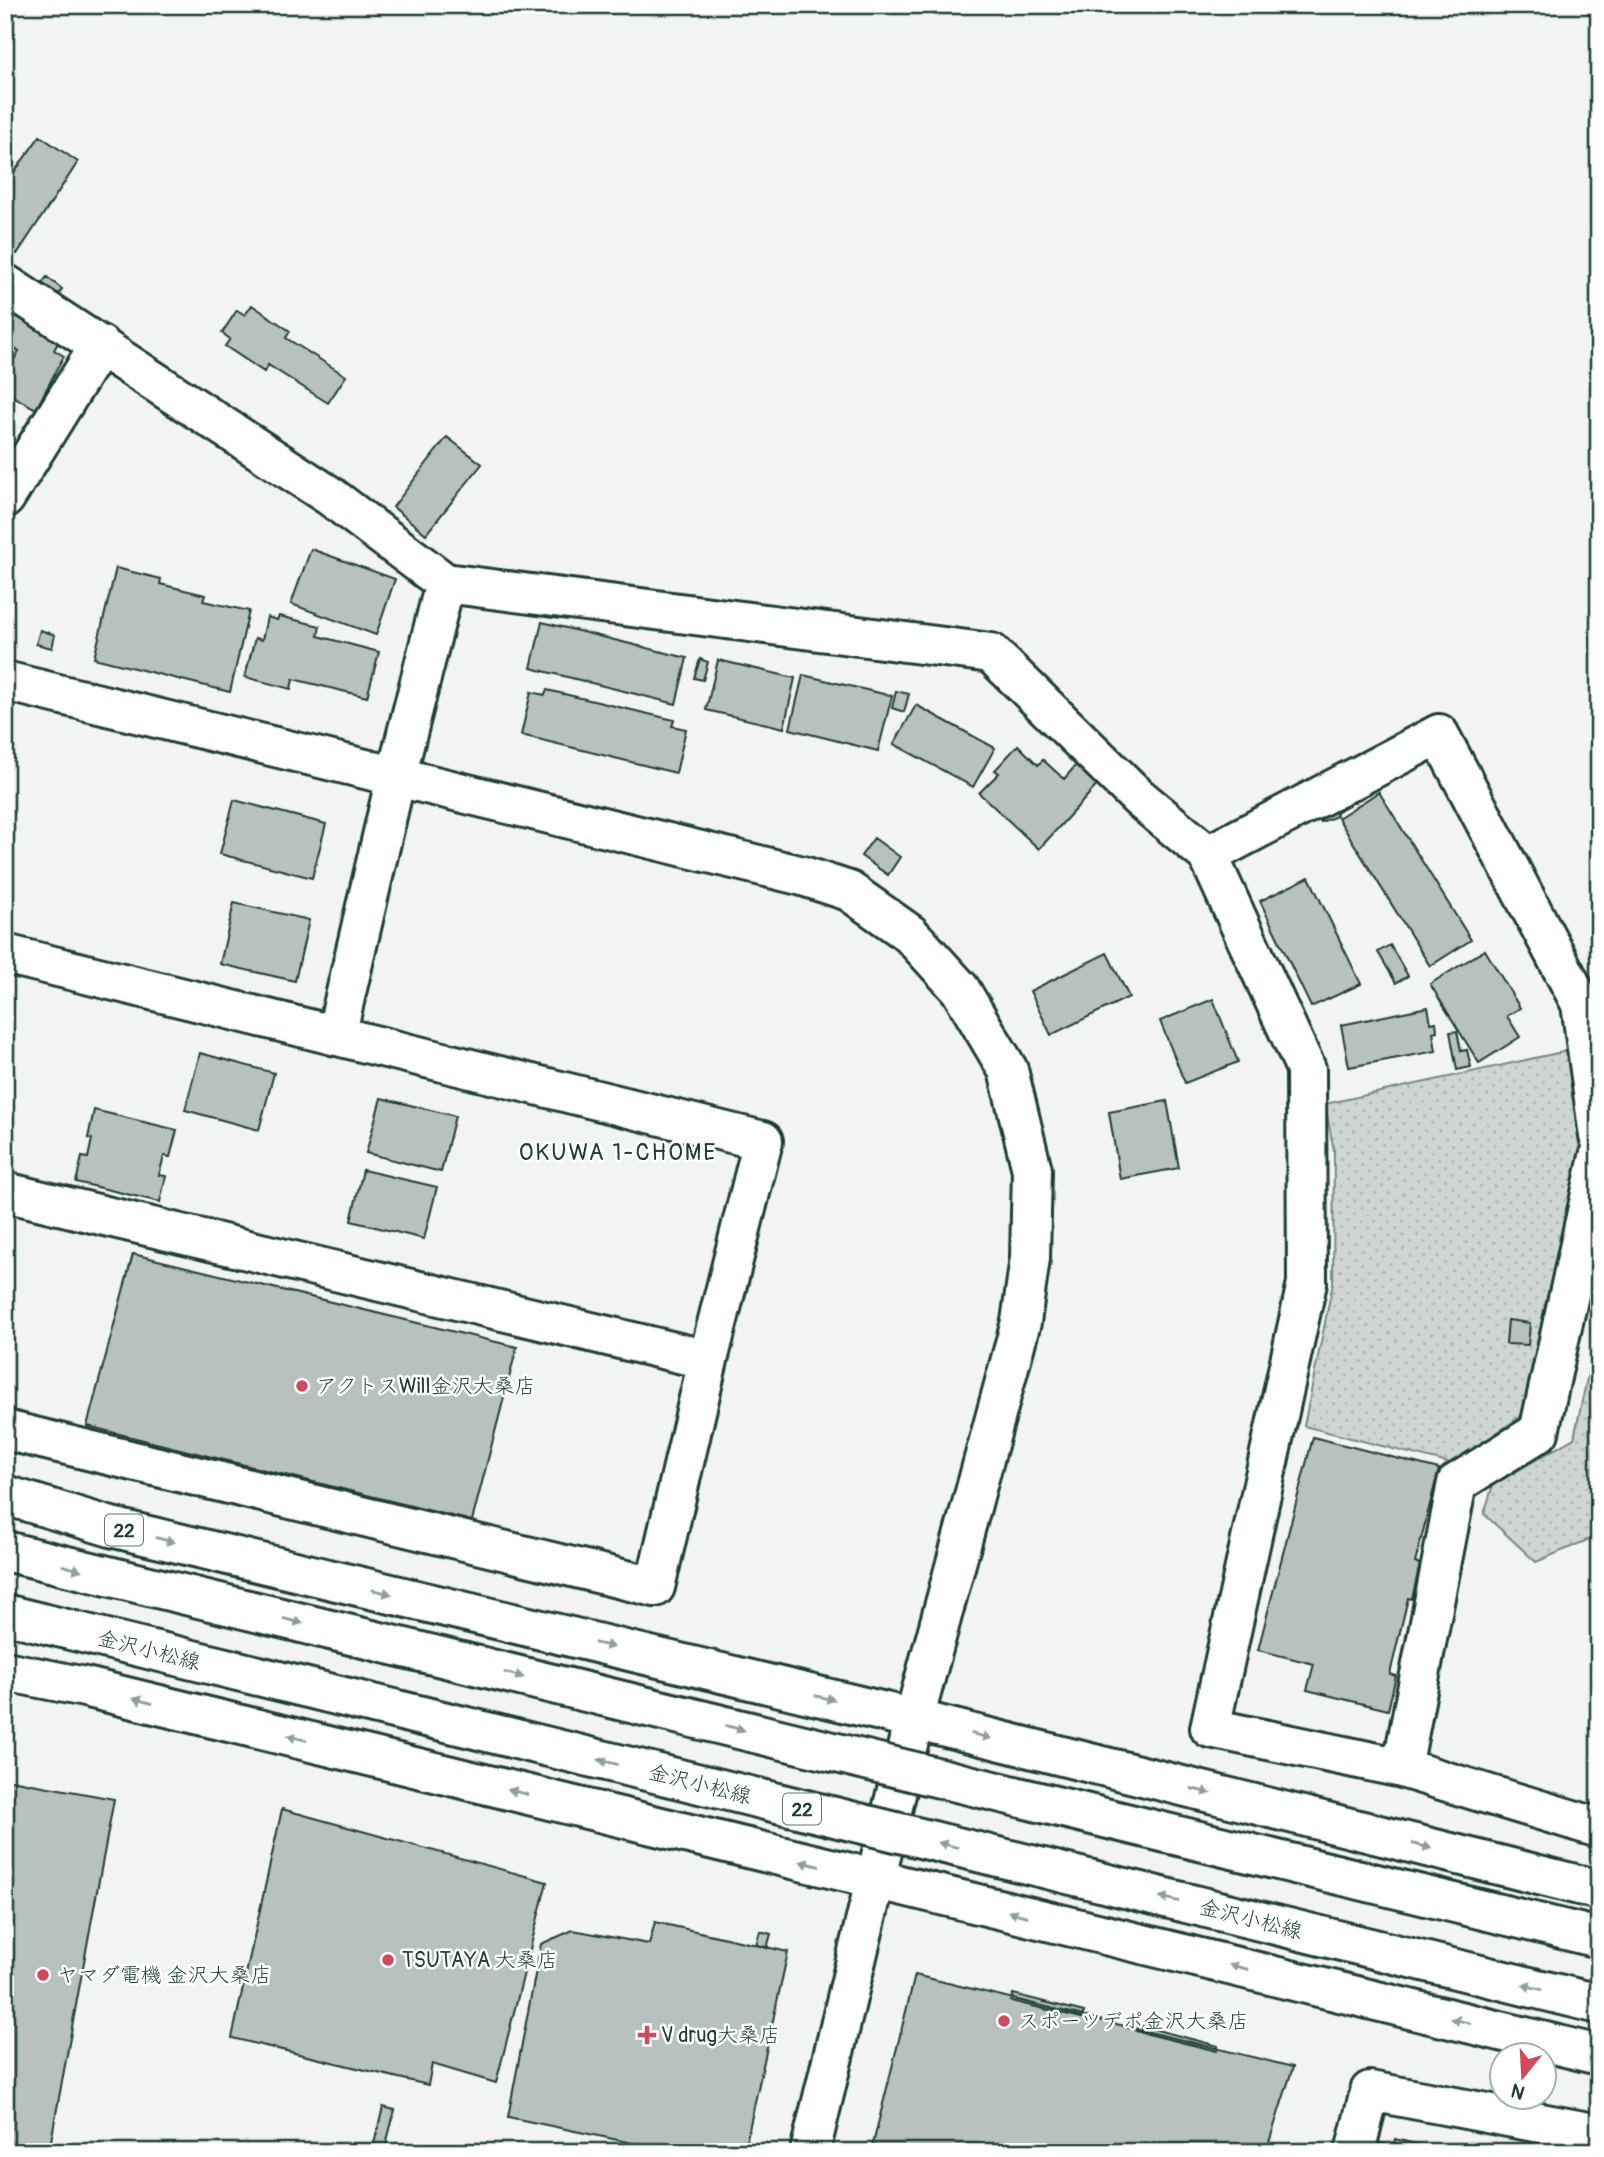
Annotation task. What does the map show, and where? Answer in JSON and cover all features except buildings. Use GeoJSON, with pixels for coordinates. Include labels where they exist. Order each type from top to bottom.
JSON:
{"type":"FeatureCollection","features":[{"type":"Feature","properties":{"kind":"street"},"geometry":{"type":"LineString","coordinates":[[5,284],[330,496],[445,583],[991,653],[1138,797],[1208,855],[1306,1069],[1307,1269],[1307,1283],[1210,1728],[1402,1768],[1599,1828]]}},
{"type":"Feature","properties":{"kind":"street"},"geometry":{"type":"LineString","coordinates":[[5,498],[100,345]]}},
{"type":"Feature","properties":{"kind":"street"},"geometry":{"type":"LineString","coordinates":[[336,1036],[396,777],[445,583]]}},
{"type":"Feature","properties":{"kind":"street"},"geometry":{"type":"LineString","coordinates":[[5,681],[803,877],[849,891],[909,934],[960,989],[1008,1070],[1032,1170],[1030,1258],[1021,1322],[914,1719],[810,2152]]}},
{"type":"Feature","properties":{"kind":"street"},"geometry":{"type":"LineString","coordinates":[[1208,855],[1439,734],[1581,1004],[1599,1136]]}},
{"type":"Feature","properties":{"kind":"street"},"geometry":{"type":"LineString","coordinates":[[5,954],[763,1141],[655,1587],[5,1430]]}},
{"type":"Feature","properties":{"kind":"street"},"geometry":{"type":"LineString","coordinates":[[1402,1768],[1457,1483],[1539,1432],[1599,1157]]}},
{"type":"Feature","properties":{"kind":"street"},"geometry":{"type":"LineString","coordinates":[[5,1192],[708,1360]]}},
{"type":"Feature","properties":{"kind":"street","name":"22"},"geometry":{"type":"LineString","coordinates":[[5,1496],[111,1527]]}},
{"type":"Feature","properties":{"kind":"street","name":"22"},"geometry":{"type":"LineString","coordinates":[[5,1502],[914,1719],[1599,1890]]}},
{"type":"Feature","properties":{"kind":"street","name":"22"},"geometry":{"type":"LineString","coordinates":[[5,1551],[1599,1938]]}},
{"type":"Feature","properties":{"kind":"street","name":"金沢小松線"},"geometry":{"type":"LineString","coordinates":[[5,1614],[1599,2004]]}},
{"type":"Feature","properties":{"kind":"street"},"geometry":{"type":"LineString","coordinates":[[5,1668],[1599,2055]]}},
{"type":"Feature","properties":{"kind":"street"},"geometry":{"type":"LineString","coordinates":[[1355,2152],[1370,2091],[1599,2134]]}},
{"type":"Feature","properties":{"kind":"shaded area"},"geometry":{"type":"Polygon","coordinates":[[[1585,1047],[1599,1138],[1544,1400],[1452,1464],[1304,1426],[1333,1283],[1334,1151],[1325,1104],[1585,1047]]]}},
{"type":"Feature","properties":{"kind":"shaded area"},"geometry":{"type":"Polygon","coordinates":[[[1599,1323],[1599,1535],[1536,1562],[1484,1514],[1493,1485],[1574,1438],[1599,1323]]]}},
{"type":"Feature","properties":{"kind":"place","name":"アクトスWill金沢大桑店"},"geometry":{"type":"Point","coordinates":[302,1386]}},
{"type":"Feature","properties":{"kind":"place","name":"TSUTAYA 大桑店"},"geometry":{"type":"Point","coordinates":[388,1960]}},
{"type":"Feature","properties":{"kind":"place","name":"ヤマダ電機 金沢大桑店"},"geometry":{"type":"Point","coordinates":[43,1975]}},
{"type":"Feature","properties":{"kind":"place","name":"スポーツデポ金沢大桑店"},"geometry":{"type":"Point","coordinates":[1004,2021]}},
{"type":"Feature","properties":{"kind":"place","name":"V drug大桑店"},"geometry":{"type":"Point","coordinates":[647,2035]}},
{"type":"Feature","properties":{"kind":"district","name":"OKUWA 1-CHOME"},"geometry":{"type":"Point","coordinates":[618,1152]}}]}
